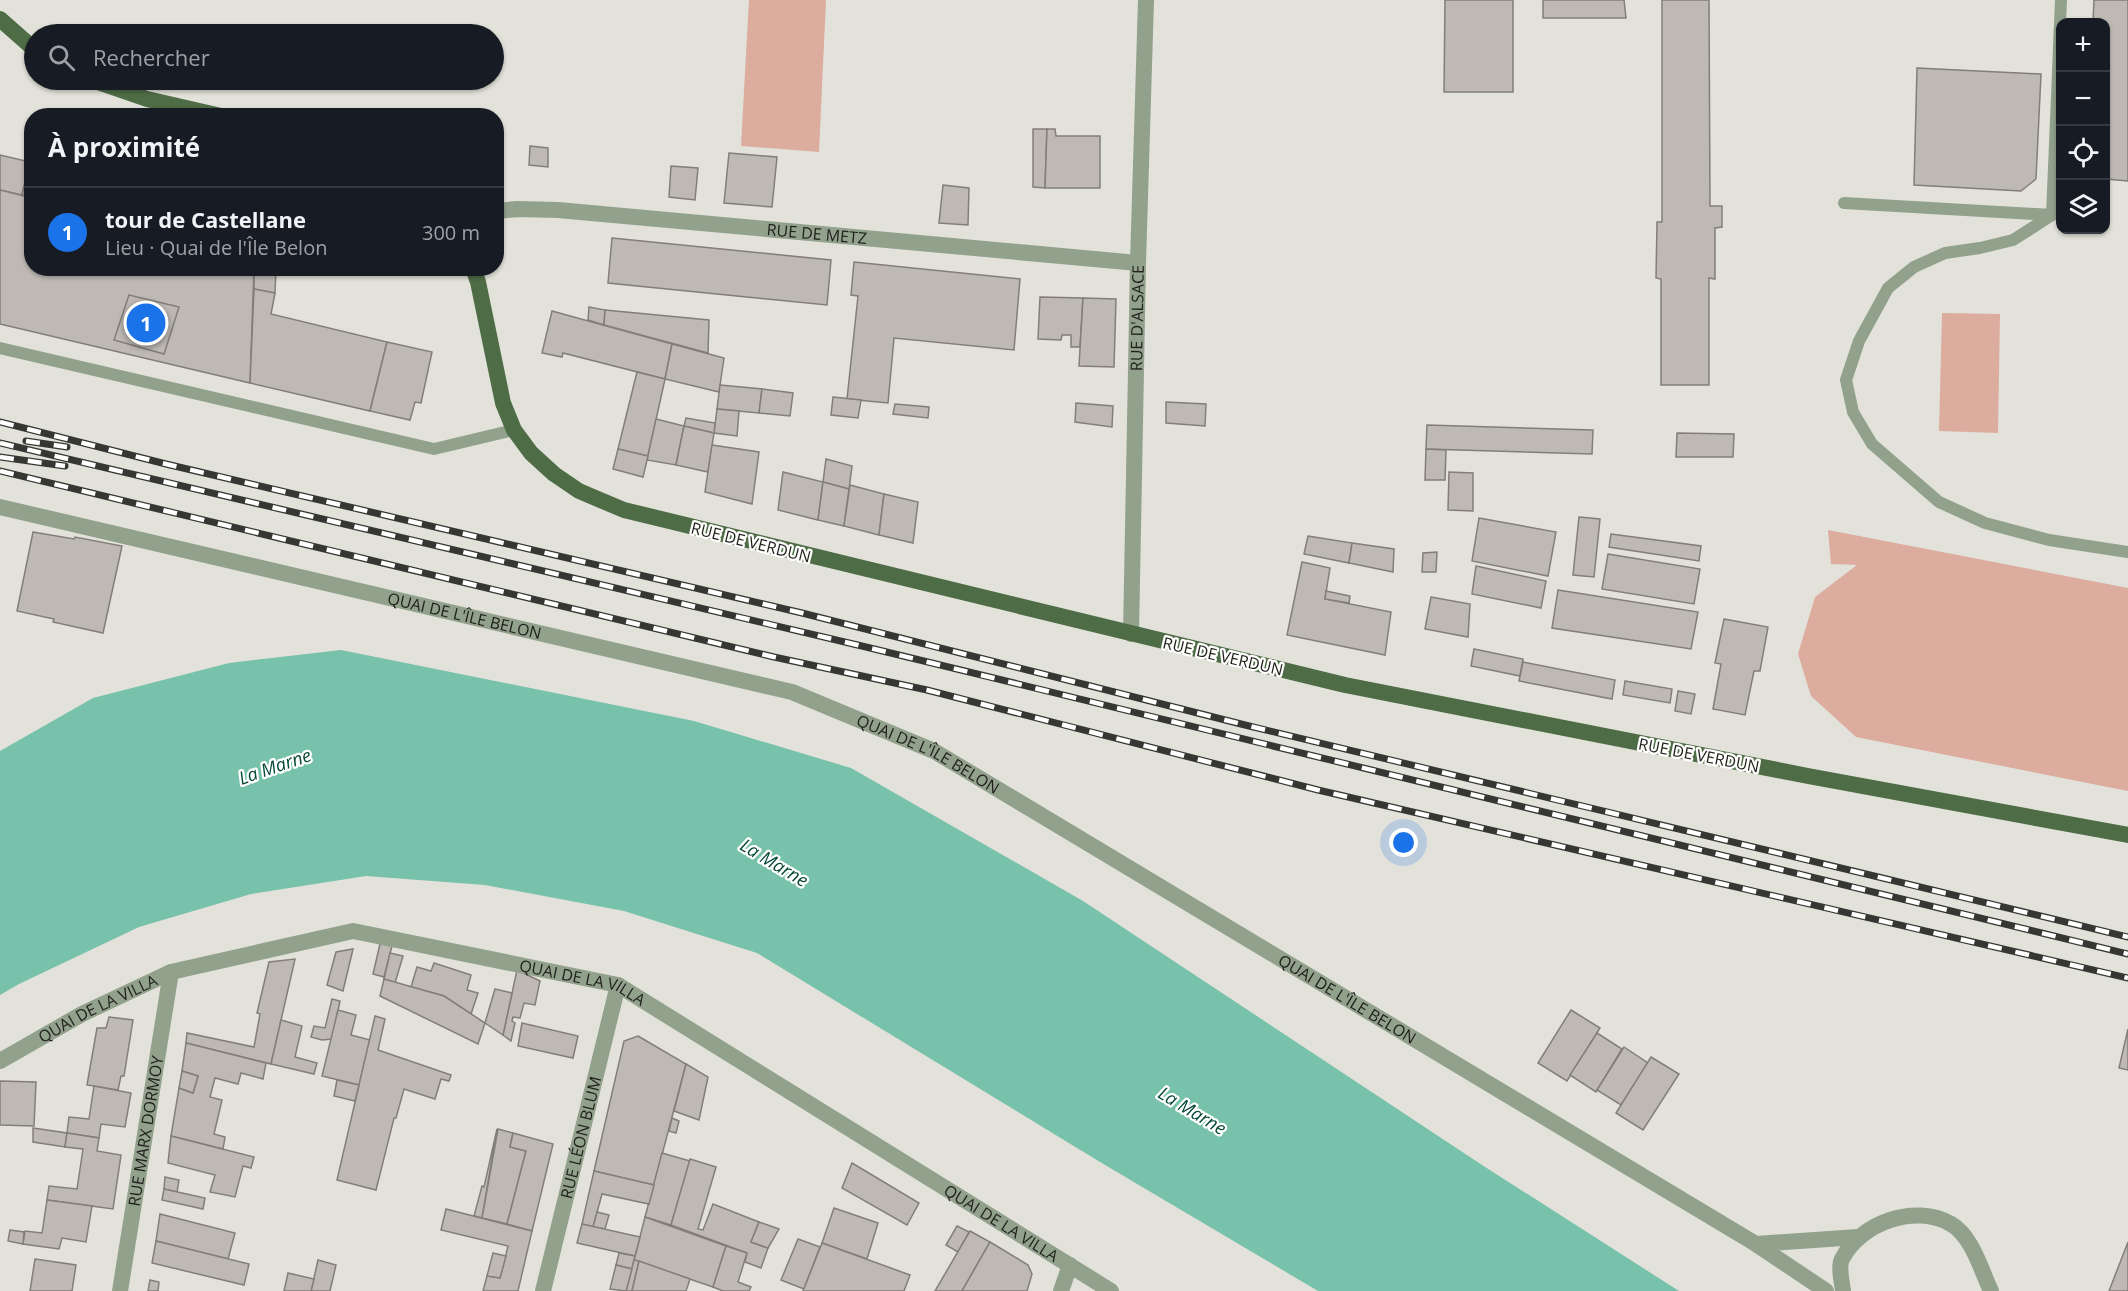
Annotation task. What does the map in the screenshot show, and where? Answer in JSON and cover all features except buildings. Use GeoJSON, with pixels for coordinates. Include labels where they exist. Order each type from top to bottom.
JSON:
{"type":"FeatureCollection","features":[{"type":"Feature","properties":{"kind":"main road"},"geometry":{"type":"LineString","coordinates":[[0,19],[24,40]]}},
{"type":"Feature","properties":{"kind":"main road"},"geometry":{"type":"LineString","coordinates":[[121,90],[186,108]]}},
{"type":"Feature","properties":{"kind":"main road","name":"RUE DE VERDUN"},"geometry":{"type":"LineString","coordinates":[[476,276],[503,403],[514,430],[531,453],[554,474],[579,491],[624,510],[1346,685],[1796,774],[2128,835]]}},
{"type":"Feature","properties":{"kind":"street","name":"RUE D'ALSACE"},"geometry":{"type":"LineString","coordinates":[[1131,634],[1146,0]]}},
{"type":"Feature","properties":{"kind":"street","name":"RUE DE METZ"},"geometry":{"type":"LineString","coordinates":[[504,210],[558,210],[1138,263]]}},
{"type":"Feature","properties":{"kind":"street","name":"QUAI DE L'ÎLE BELON"},"geometry":{"type":"LineString","coordinates":[[0,507],[792,692],[934,751],[1756,1244],[1826,1291]]}},
{"type":"Feature","properties":{"kind":"street","name":"QUAI DE LA VILLA"},"geometry":{"type":"LineString","coordinates":[[0,1061],[82,1014],[171,972],[353,931],[618,985],[1111,1291]]}},
{"type":"Feature","properties":{"kind":"street","name":"RUE MARX DORMOY"},"geometry":{"type":"LineString","coordinates":[[120,1291],[171,972]]}},
{"type":"Feature","properties":{"kind":"street","name":"RUE LÉON BLUM"},"geometry":{"type":"LineString","coordinates":[[543,1291],[618,985]]}},
{"type":"Feature","properties":{"kind":"street"},"geometry":{"type":"LineString","coordinates":[[1843,1291],[1841,1261],[1858,1237],[1886,1221],[1923,1214],[1952,1224],[1971,1245],[1991,1291]]}},
{"type":"Feature","properties":{"kind":"street"},"geometry":{"type":"LineString","coordinates":[[1756,1244],[1858,1237]]}},
{"type":"Feature","properties":{"kind":"street"},"geometry":{"type":"LineString","coordinates":[[1061,1291],[1070,1265]]}},
{"type":"Feature","properties":{"kind":"lane"},"geometry":{"type":"LineString","coordinates":[[2052,214],[2061,0]]}},
{"type":"Feature","properties":{"kind":"lane"},"geometry":{"type":"LineString","coordinates":[[1844,203],[2052,214]]}},
{"type":"Feature","properties":{"kind":"lane"},"geometry":{"type":"LineString","coordinates":[[2052,214],[2013,240],[1945,253],[1914,267],[1888,288],[1859,341],[1846,380],[1853,412],[1872,444],[1939,502],[1985,524],[2049,540],[2128,552]]}},
{"type":"Feature","properties":{"kind":"lane"},"geometry":{"type":"LineString","coordinates":[[0,348],[434,448],[514,430]]}},
{"type":"Feature","properties":{"kind":"shaded area"},"geometry":{"type":"Polygon","coordinates":[[[749,0],[826,0],[819,152],[741,146],[749,0]]]}},
{"type":"Feature","properties":{"kind":"shaded area"},"geometry":{"type":"Polygon","coordinates":[[[1942,313],[2000,314],[1998,433],[1939,431],[1942,313]]]}},
{"type":"Feature","properties":{"kind":"shaded area"},"geometry":{"type":"Polygon","coordinates":[[[1828,530],[2128,588],[2128,791],[1856,737],[1811,696],[1798,654],[1815,597],[1857,565],[1831,564],[1828,530]]]}},
{"type":"Feature","properties":{"kind":"water","name":"La Marne"},"geometry":{"type":"Polygon","coordinates":[[[341,650],[694,721],[851,768],[1083,901],[1482,1165],[1679,1291],[1318,1291],[1100,1162],[757,953],[624,911],[485,885],[366,876],[251,894],[139,927],[0,995],[0,751],[93,698],[229,663],[341,650]]]}},
{"type":"Feature","properties":{"kind":"railway"},"geometry":{"type":"LineString","coordinates":[[0,422],[166,464],[802,613],[1245,725],[2128,937]]}},
{"type":"Feature","properties":{"kind":"railway"},"geometry":{"type":"LineString","coordinates":[[26,441],[67,447]]}},
{"type":"Feature","properties":{"kind":"railway"},"geometry":{"type":"LineString","coordinates":[[0,443],[866,647],[2128,954]]}},
{"type":"Feature","properties":{"kind":"railway"},"geometry":{"type":"LineString","coordinates":[[0,457],[65,466]]}},
{"type":"Feature","properties":{"kind":"railway"},"geometry":{"type":"LineString","coordinates":[[0,471],[774,657],[927,690],[1318,790],[2128,978]]}},
{"type":"Feature","properties":{"kind":"place","name":"tour de Castellane"},"geometry":{"type":"Point","coordinates":[146,323]}}]}
